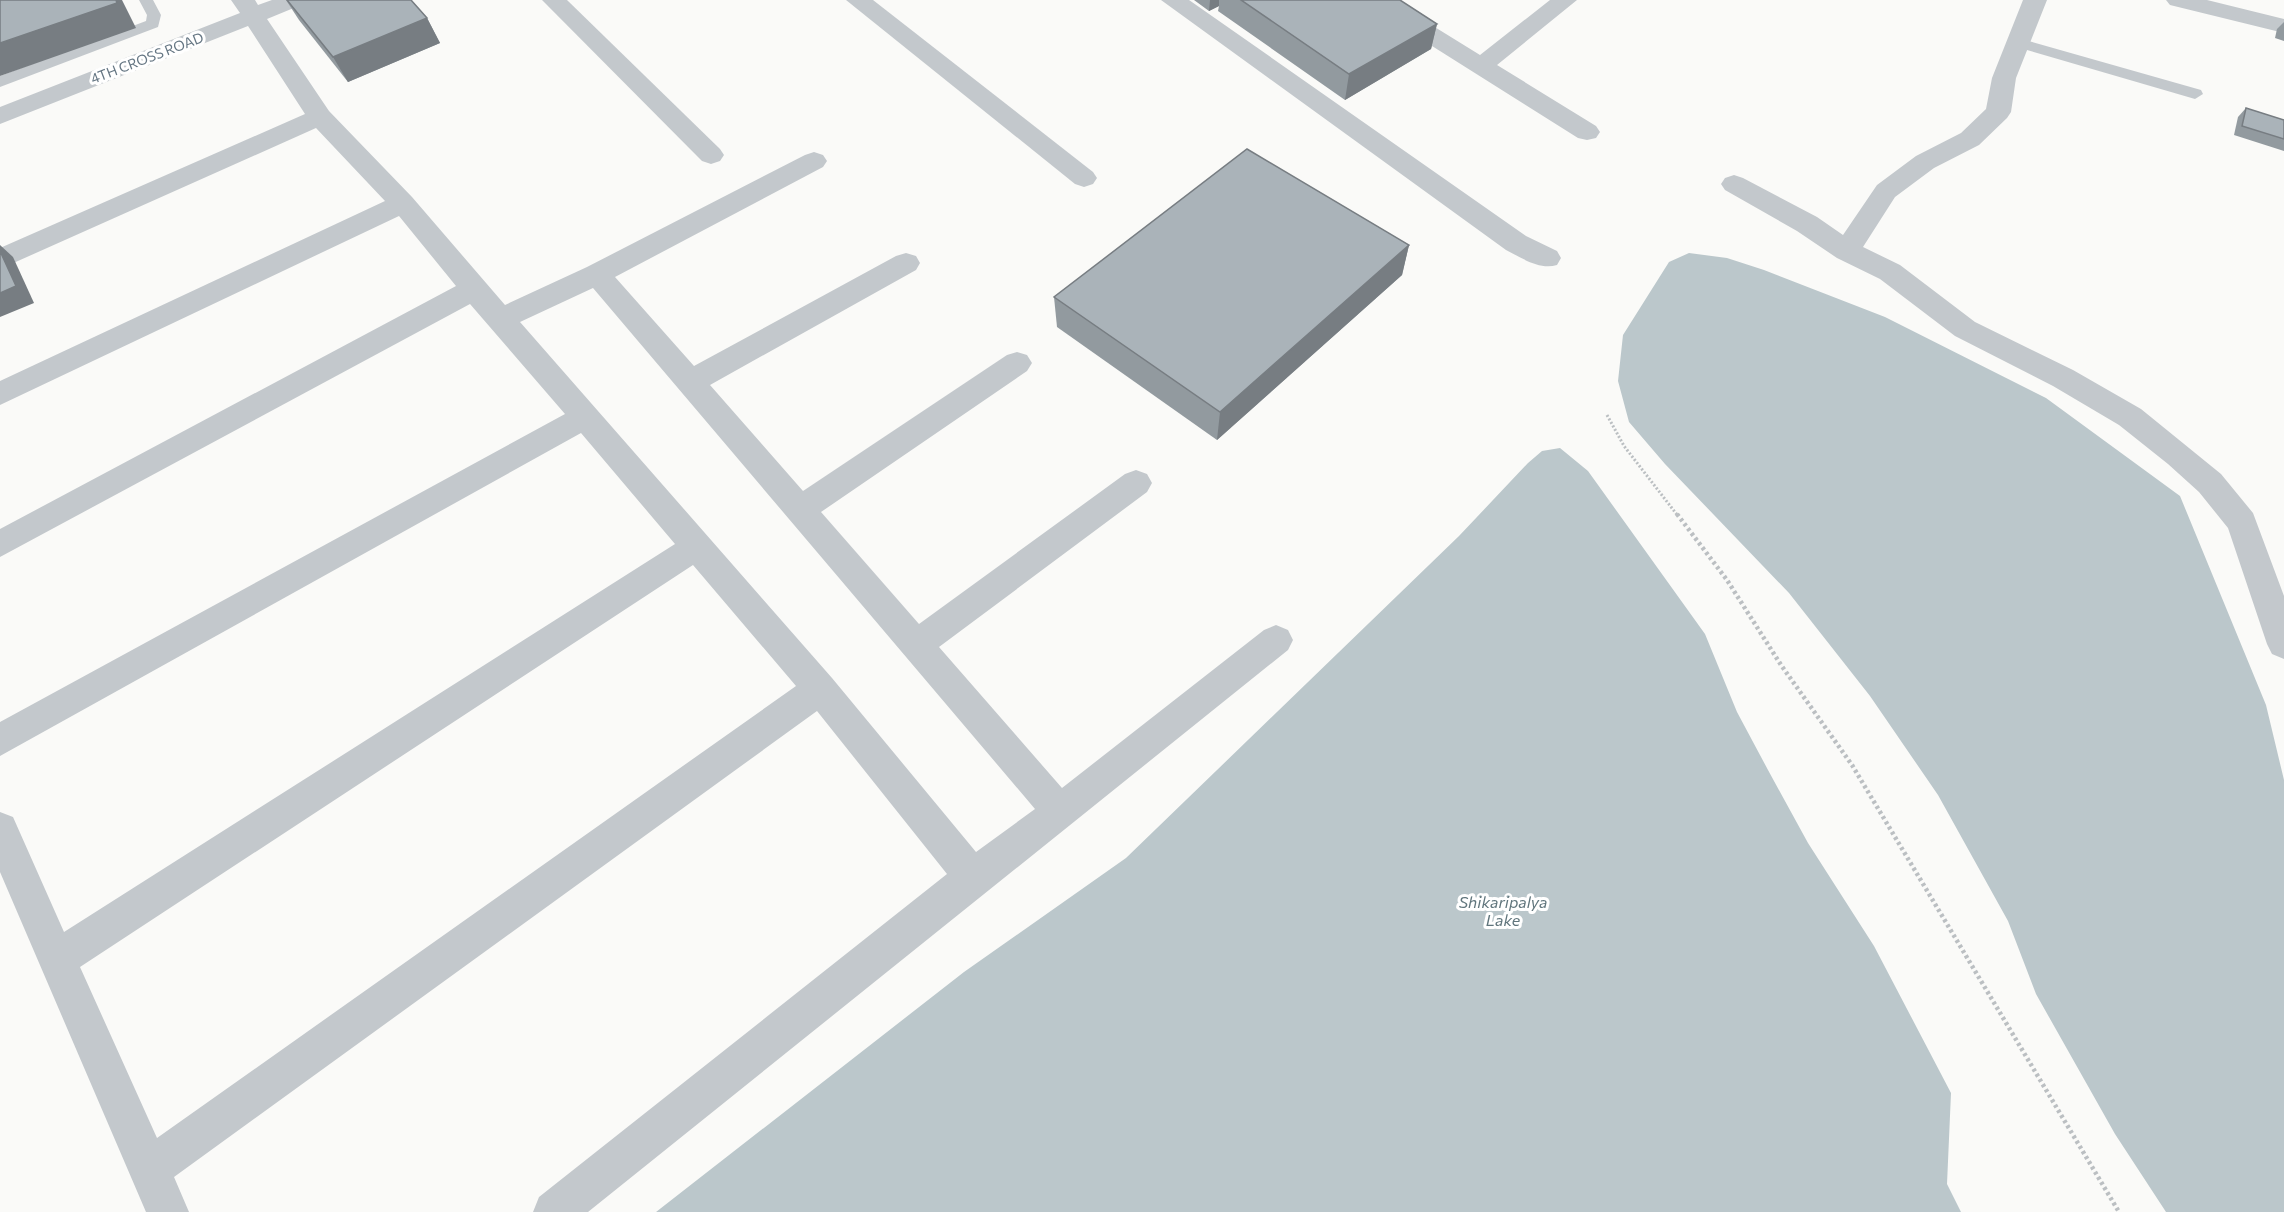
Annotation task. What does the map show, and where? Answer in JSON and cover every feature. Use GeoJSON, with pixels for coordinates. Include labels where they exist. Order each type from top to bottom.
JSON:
{"type":"FeatureCollection","features":[{"type":"Feature","properties":{"kind":"street","name":"4TH CROSS ROAD"},"geometry":{"type":"LineString","coordinates":[[0,116],[249,8],[293,0]]}},
{"type":"Feature","properties":{"kind":"street"},"geometry":{"type":"LineString","coordinates":[[554,0],[711,155]]}},
{"type":"Feature","properties":{"kind":"street"},"geometry":{"type":"LineString","coordinates":[[858,0],[1084,178]]}},
{"type":"Feature","properties":{"kind":"street"},"geometry":{"type":"LineString","coordinates":[[1173,0],[1261,60],[1516,243],[1546,258]]}},
{"type":"Feature","properties":{"kind":"street"},"geometry":{"type":"LineString","coordinates":[[1376,0],[1587,132]]}},
{"type":"Feature","properties":{"kind":"street"},"geometry":{"type":"LineString","coordinates":[[1480,67],[1565,0]]}},
{"type":"Feature","properties":{"kind":"street"},"geometry":{"type":"LineString","coordinates":[[1847,251],[1886,191],[1925,162],[1970,139],[1998,112],[2004,78],[2035,0]]}},
{"type":"Feature","properties":{"kind":"street"},"geometry":{"type":"LineString","coordinates":[[2178,0],[2284,26]]}},
{"type":"Feature","properties":{"kind":"street"},"geometry":{"type":"LineString","coordinates":[[249,8],[320,117],[403,203],[474,289],[820,689],[973,877]]}},
{"type":"Feature","properties":{"kind":"street"},"geometry":{"type":"LineString","coordinates":[[0,259],[320,117]]}},
{"type":"Feature","properties":{"kind":"street"},"geometry":{"type":"LineString","coordinates":[[501,319],[597,274],[814,161]]}},
{"type":"Feature","properties":{"kind":"street"},"geometry":{"type":"LineString","coordinates":[[1734,184],[1807,225],[1847,251],[1890,272],[1965,329],[2063,378],[2130,417],[2210,483],[2242,522],[2284,644]]}},
{"type":"Feature","properties":{"kind":"street"},"geometry":{"type":"LineString","coordinates":[[0,394],[403,203]]}},
{"type":"Feature","properties":{"kind":"street"},"geometry":{"type":"LineString","coordinates":[[690,382],[906,263]]}},
{"type":"Feature","properties":{"kind":"street"},"geometry":{"type":"LineString","coordinates":[[597,274],[1060,812]]}},
{"type":"Feature","properties":{"kind":"street"},"geometry":{"type":"LineString","coordinates":[[0,544],[474,289]]}},
{"type":"Feature","properties":{"kind":"street"},"geometry":{"type":"LineString","coordinates":[[800,509],[1017,363]]}},
{"type":"Feature","properties":{"kind":"street"},"geometry":{"type":"LineString","coordinates":[[0,740],[585,417]]}},
{"type":"Feature","properties":{"kind":"street"},"geometry":{"type":"LineString","coordinates":[[917,645],[1136,483]]}},
{"type":"Feature","properties":{"kind":"street"},"geometry":{"type":"LineString","coordinates":[[57,959],[697,546]]}},
{"type":"Feature","properties":{"kind":"street"},"geometry":{"type":"LineString","coordinates":[[554,1212],[973,877],[1060,812],[1276,640]]}},
{"type":"Feature","properties":{"kind":"street"},"geometry":{"type":"LineString","coordinates":[[149,1168],[820,689]]}},
{"type":"Feature","properties":{"kind":"street"},"geometry":{"type":"LineString","coordinates":[[0,829],[168,1212]]}},
{"type":"Feature","properties":{"kind":"lane"},"geometry":{"type":"LineString","coordinates":[[0,82],[153,24],[154,15],[146,0]]}},
{"type":"Feature","properties":{"kind":"lane"},"geometry":{"type":"LineString","coordinates":[[2018,43],[2195,94]]}},
{"type":"Feature","properties":{"kind":"path"},"geometry":{"type":"LineString","coordinates":[[1607,415],[1624,446],[1727,580],[1781,665],[1852,765],[2119,1212]]}},
{"type":"Feature","properties":{"kind":"water"},"geometry":{"type":"Polygon","coordinates":[[[1689,253],[1727,258],[1764,270],[1885,317],[2046,398],[2180,496],[2266,705],[2284,780],[2284,1212],[2166,1212],[2115,1134],[2036,994],[2008,921],[1938,795],[1870,696],[1789,593],[1665,464],[1629,422],[1618,381],[1623,335],[1669,262],[1689,253]]]}},
{"type":"Feature","properties":{"kind":"water","name":"Shikaripalya Lake"},"geometry":{"type":"Polygon","coordinates":[[[1560,448],[1588,471],[1705,634],[1737,712],[1768,770],[1808,843],[1874,946],[1951,1093],[1947,1184],[1961,1212],[656,1212],[964,972],[1126,858],[1459,536],[1528,463],[1542,451],[1560,448]]]}},
{"type":"Feature","properties":{"kind":"building"},"geometry":{"type":"Polygon","coordinates":[[[0,0],[116,0],[117,3],[0,43],[0,0]]]}},
{"type":"Feature","properties":{"kind":"building"},"geometry":{"type":"Polygon","coordinates":[[[287,0],[411,0],[427,18],[333,57],[287,0]]]}},
{"type":"Feature","properties":{"kind":"building"},"geometry":{"type":"Polygon","coordinates":[[[1241,0],[1400,0],[1437,24],[1349,74],[1241,0]]]}},
{"type":"Feature","properties":{"kind":"building"},"geometry":{"type":"Polygon","coordinates":[[[2246,108],[2284,120],[2284,139],[2242,126],[2246,108]]]}},
{"type":"Feature","properties":{"kind":"building"},"geometry":{"type":"Polygon","coordinates":[[[1247,149],[1409,245],[1220,412],[1054,297],[1247,149]]]}},
{"type":"Feature","properties":{"kind":"building"},"geometry":{"type":"Polygon","coordinates":[[[0,251],[16,286],[0,293],[0,251]]]}}]}
